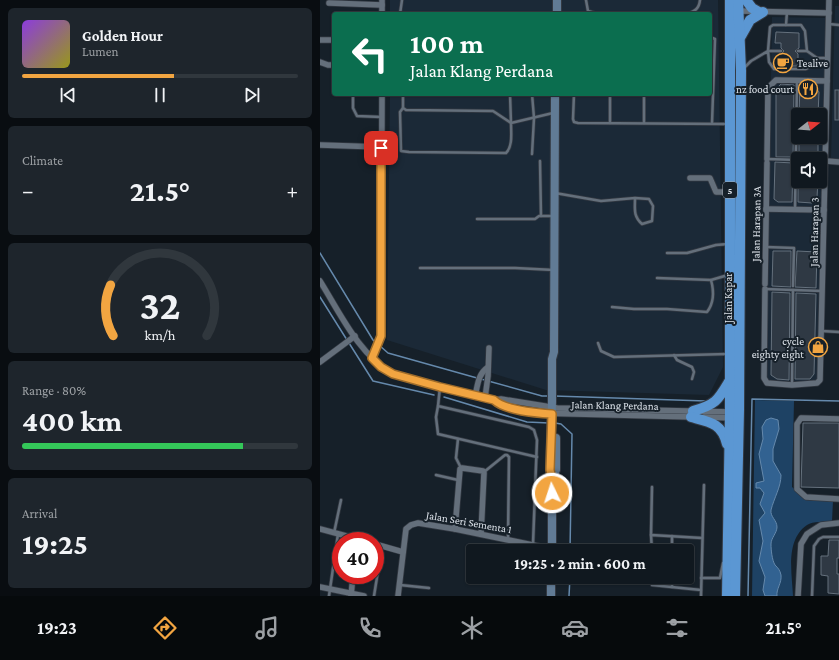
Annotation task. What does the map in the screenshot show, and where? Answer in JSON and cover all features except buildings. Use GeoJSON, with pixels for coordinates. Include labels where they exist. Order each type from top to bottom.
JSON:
{"type":"FeatureCollection","features":[{"type":"Feature","properties":{"kind":"highway","name":"Jalan Kapar"},"geometry":{"type":"LineString","coordinates":[[727,596],[730,452],[734,415],[730,380],[731,0]]}},
{"type":"Feature","properties":{"kind":"highway","name":"Jalan Kapar"},"geometry":{"type":"LineString","coordinates":[[735,596],[734,415],[741,71],[738,0]]}},
{"type":"Feature","properties":{"kind":"highway"},"geometry":{"type":"LineString","coordinates":[[746,0],[752,8],[761,12]]}},
{"type":"Feature","properties":{"kind":"highway"},"geometry":{"type":"LineString","coordinates":[[739,40],[742,32],[750,20],[761,12]]}},
{"type":"Feature","properties":{"kind":"highway"},"geometry":{"type":"LineString","coordinates":[[692,414],[715,403],[730,380]]}},
{"type":"Feature","properties":{"kind":"highway"},"geometry":{"type":"LineString","coordinates":[[692,414],[715,424],[721,429],[725,435],[730,452]]}},
{"type":"Feature","properties":{"kind":"street"},"geometry":{"type":"LineString","coordinates":[[556,12],[557,0]]}},
{"type":"Feature","properties":{"kind":"street"},"geometry":{"type":"LineString","coordinates":[[731,0],[738,12]]}},
{"type":"Feature","properties":{"kind":"street","name":"Jalan Harapan 3"},"geometry":{"type":"LineString","coordinates":[[824,152],[828,81],[829,0]]}},
{"type":"Feature","properties":{"kind":"street"},"geometry":{"type":"LineString","coordinates":[[329,3],[382,2]]}},
{"type":"Feature","properties":{"kind":"street"},"geometry":{"type":"LineString","coordinates":[[738,12],[829,13]]}},
{"type":"Feature","properties":{"kind":"street"},"geometry":{"type":"LineString","coordinates":[[730,65],[733,54],[734,19],[738,12]]}},
{"type":"Feature","properties":{"kind":"street"},"geometry":{"type":"LineString","coordinates":[[320,40],[332,40]]}},
{"type":"Feature","properties":{"kind":"street"},"geometry":{"type":"LineString","coordinates":[[320,62],[332,65]]}},
{"type":"Feature","properties":{"kind":"street","name":"Jalan Harapan 3A"},"geometry":{"type":"LineString","coordinates":[[820,380],[817,383],[792,385],[768,383],[764,378],[768,88],[776,80],[828,81]]}},
{"type":"Feature","properties":{"kind":"street"},"geometry":{"type":"LineString","coordinates":[[372,358],[381,336],[382,96]]}},
{"type":"Feature","properties":{"kind":"street"},"geometry":{"type":"LineString","coordinates":[[552,544],[552,479],[556,470],[552,358],[554,352],[556,96]]}},
{"type":"Feature","properties":{"kind":"street"},"geometry":{"type":"LineString","coordinates":[[320,145],[381,148]]}},
{"type":"Feature","properties":{"kind":"street"},"geometry":{"type":"LineString","coordinates":[[827,161],[839,162]]}},
{"type":"Feature","properties":{"kind":"street"},"geometry":{"type":"LineString","coordinates":[[690,178],[710,178],[716,192],[730,192]]}},
{"type":"Feature","properties":{"kind":"street","name":"Jalan Harapan 3"},"geometry":{"type":"LineString","coordinates":[[820,380],[824,188]]}},
{"type":"Feature","properties":{"kind":"street"},"geometry":{"type":"LineString","coordinates":[[766,209],[824,210]]}},
{"type":"Feature","properties":{"kind":"street","name":"Jalan Klang Perdana"},"geometry":{"type":"LineString","coordinates":[[320,281],[352,338],[381,367],[393,374],[494,400],[500,406],[536,413],[734,415]]}},
{"type":"Feature","properties":{"kind":"street"},"geometry":{"type":"LineString","coordinates":[[320,362],[352,338]]}},
{"type":"Feature","properties":{"kind":"street"},"geometry":{"type":"LineString","coordinates":[[485,398],[488,381],[489,348]]}},
{"type":"Feature","properties":{"kind":"street"},"geometry":{"type":"LineString","coordinates":[[476,396],[480,376],[488,367]]}},
{"type":"Feature","properties":{"kind":"street"},"geometry":{"type":"LineString","coordinates":[[839,419],[801,418],[797,424],[797,489],[806,497],[839,499]]}},
{"type":"Feature","properties":{"kind":"street"},"geometry":{"type":"LineString","coordinates":[[456,529],[458,480],[461,468],[484,472],[481,534]]}},
{"type":"Feature","properties":{"kind":"street","name":"Jalan Seri Sementa 1"},"geometry":{"type":"LineString","coordinates":[[398,596],[406,529],[411,525],[418,523],[456,529],[529,544]]}},
{"type":"Feature","properties":{"kind":"street"},"geometry":{"type":"LineString","coordinates":[[798,596],[801,544],[807,534],[822,525],[839,523]]}},
{"type":"Feature","properties":{"kind":"street"},"geometry":{"type":"LineString","coordinates":[[320,529],[332,532]]}},
{"type":"Feature","properties":{"kind":"street"},"geometry":{"type":"LineString","coordinates":[[384,547],[403,552]]}},
{"type":"Feature","properties":{"kind":"street"},"geometry":{"type":"LineString","coordinates":[[351,595],[352,584]]}},
{"type":"Feature","properties":{"kind":"street"},"geometry":{"type":"LineString","coordinates":[[551,584],[551,596]]}},
{"type":"Feature","properties":{"kind":"street"},"geometry":{"type":"LineString","coordinates":[[320,587],[351,595],[364,596]]}},
{"type":"Feature","properties":{"kind":"lane"},"geometry":{"type":"LineString","coordinates":[[400,12],[402,0]]}},
{"type":"Feature","properties":{"kind":"lane"},"geometry":{"type":"LineString","coordinates":[[586,0],[588,11],[592,12]]}},
{"type":"Feature","properties":{"kind":"lane"},"geometry":{"type":"LineString","coordinates":[[692,12],[696,10],[700,5],[700,0]]}},
{"type":"Feature","properties":{"kind":"lane"},"geometry":{"type":"LineString","coordinates":[[786,25],[787,12]]}},
{"type":"Feature","properties":{"kind":"lane"},"geometry":{"type":"LineString","coordinates":[[829,24],[839,25]]}},
{"type":"Feature","properties":{"kind":"lane"},"geometry":{"type":"LineString","coordinates":[[807,51],[804,28],[801,25],[773,25],[770,27],[768,51],[769,62],[774,69],[806,69],[810,67],[817,58]]}},
{"type":"Feature","properties":{"kind":"lane"},"geometry":{"type":"LineString","coordinates":[[712,38],[715,39],[712,123]]}},
{"type":"Feature","properties":{"kind":"lane"},"geometry":{"type":"LineString","coordinates":[[741,71],[751,61],[768,51],[781,51]]}},
{"type":"Feature","properties":{"kind":"lane"},"geometry":{"type":"LineString","coordinates":[[798,51],[807,51],[817,58],[828,58]]}},
{"type":"Feature","properties":{"kind":"lane"},"geometry":{"type":"LineString","coordinates":[[796,80],[797,152]]}},
{"type":"Feature","properties":{"kind":"lane"},"geometry":{"type":"LineString","coordinates":[[353,96],[353,108],[357,116],[382,117]]}},
{"type":"Feature","properties":{"kind":"lane"},"geometry":{"type":"LineString","coordinates":[[403,96],[403,108],[400,112],[401,151],[506,153],[509,150],[511,143],[510,96]]}},
{"type":"Feature","properties":{"kind":"lane"},"geometry":{"type":"LineString","coordinates":[[532,96],[534,118],[532,154]]}},
{"type":"Feature","properties":{"kind":"lane"},"geometry":{"type":"LineString","coordinates":[[574,96],[574,122],[730,124]]}},
{"type":"Feature","properties":{"kind":"lane"},"geometry":{"type":"LineString","coordinates":[[610,96],[610,123]]}},
{"type":"Feature","properties":{"kind":"lane"},"geometry":{"type":"LineString","coordinates":[[644,96],[644,123]]}},
{"type":"Feature","properties":{"kind":"lane"},"geometry":{"type":"LineString","coordinates":[[403,108],[406,110],[493,111],[511,123],[555,113]]}},
{"type":"Feature","properties":{"kind":"lane"},"geometry":{"type":"LineString","coordinates":[[767,161],[791,160]]}},
{"type":"Feature","properties":{"kind":"lane"},"geometry":{"type":"LineString","coordinates":[[540,161],[541,216]]}},
{"type":"Feature","properties":{"kind":"lane"},"geometry":{"type":"LineString","coordinates":[[795,210],[796,188]]}},
{"type":"Feature","properties":{"kind":"lane"},"geometry":{"type":"LineString","coordinates":[[555,193],[602,201],[635,198],[649,199],[653,206],[652,221],[642,224],[636,219],[635,198]]}},
{"type":"Feature","properties":{"kind":"lane"},"geometry":{"type":"LineString","coordinates":[[477,219],[535,219],[541,216],[555,216]]}},
{"type":"Feature","properties":{"kind":"lane"},"geometry":{"type":"LineString","coordinates":[[667,253],[687,253],[716,245],[730,244]]}},
{"type":"Feature","properties":{"kind":"lane"},"geometry":{"type":"LineString","coordinates":[[766,247],[794,248],[793,286]]}},
{"type":"Feature","properties":{"kind":"lane"},"geometry":{"type":"LineString","coordinates":[[420,268],[514,268],[554,270]]}},
{"type":"Feature","properties":{"kind":"lane"},"geometry":{"type":"LineString","coordinates":[[657,278],[712,280],[730,275]]}},
{"type":"Feature","properties":{"kind":"lane"},"geometry":{"type":"LineString","coordinates":[[612,307],[634,310],[667,309],[707,312],[712,307],[712,280]]}},
{"type":"Feature","properties":{"kind":"lane"},"geometry":{"type":"LineString","coordinates":[[765,287],[822,291]]}},
{"type":"Feature","properties":{"kind":"lane"},"geometry":{"type":"LineString","coordinates":[[792,385],[793,290]]}},
{"type":"Feature","properties":{"kind":"lane"},"geometry":{"type":"LineString","coordinates":[[821,331],[839,332]]}},
{"type":"Feature","properties":{"kind":"lane"},"geometry":{"type":"LineString","coordinates":[[598,344],[602,352],[614,357],[730,354]]}},
{"type":"Feature","properties":{"kind":"lane"},"geometry":{"type":"LineString","coordinates":[[674,355],[677,360],[692,367],[694,372],[692,379]]}},
{"type":"Feature","properties":{"kind":"lane"},"geometry":{"type":"LineString","coordinates":[[440,387],[436,417],[438,434],[537,457]]}},
{"type":"Feature","properties":{"kind":"lane"},"geometry":{"type":"LineString","coordinates":[[438,406],[529,427],[534,430],[536,434],[537,457],[533,544]]}},
{"type":"Feature","properties":{"kind":"lane"},"geometry":{"type":"LineString","coordinates":[[458,439],[456,458],[461,468]]}},
{"type":"Feature","properties":{"kind":"lane"},"geometry":{"type":"LineString","coordinates":[[508,450],[508,539]]}},
{"type":"Feature","properties":{"kind":"lane"},"geometry":{"type":"LineString","coordinates":[[484,472],[507,455]]}},
{"type":"Feature","properties":{"kind":"lane"},"geometry":{"type":"LineString","coordinates":[[436,475],[458,480]]}},
{"type":"Feature","properties":{"kind":"lane"},"geometry":{"type":"LineString","coordinates":[[701,596],[704,485]]}},
{"type":"Feature","properties":{"kind":"lane"},"geometry":{"type":"LineString","coordinates":[[652,487],[652,544]]}},
{"type":"Feature","properties":{"kind":"lane"},"geometry":{"type":"LineString","coordinates":[[336,532],[341,500]]}},
{"type":"Feature","properties":{"kind":"lane"},"geometry":{"type":"LineString","coordinates":[[651,535],[702,538]]}},
{"type":"Feature","properties":{"kind":"lane"},"geometry":{"type":"LineString","coordinates":[[672,536],[672,544]]}},
{"type":"Feature","properties":{"kind":"lane"},"geometry":{"type":"LineString","coordinates":[[812,596],[814,546],[823,537],[839,537]]}},
{"type":"Feature","properties":{"kind":"lane"},"geometry":{"type":"LineString","coordinates":[[701,578],[720,578],[724,548],[728,541]]}},
{"type":"Feature","properties":{"kind":"lane"},"geometry":{"type":"LineString","coordinates":[[329,596],[332,570]]}},
{"type":"Feature","properties":{"kind":"lane"},"geometry":{"type":"LineString","coordinates":[[374,596],[376,584]]}},
{"type":"Feature","properties":{"kind":"lane"},"geometry":{"type":"LineString","coordinates":[[652,584],[701,590]]}},
{"type":"Feature","properties":{"kind":"lane"},"geometry":{"type":"LineString","coordinates":[[399,585],[429,588]]}},
{"type":"Feature","properties":{"kind":"shaded area"},"geometry":{"type":"Polygon","coordinates":[[[390,0],[718,0],[723,367],[709,395],[546,390],[387,340],[390,96],[712,96],[712,12],[390,12],[390,0]]]}},
{"type":"Feature","properties":{"kind":"shaded area"},"geometry":{"type":"Polygon","coordinates":[[[835,6],[839,6],[839,159],[831,159],[835,6]]]}},
{"type":"Feature","properties":{"kind":"shaded area"},"geometry":{"type":"Polygon","coordinates":[[[772,17],[827,18],[825,108],[791,108],[791,144],[824,144],[824,152],[791,152],[791,188],[823,188],[818,380],[816,382],[789,383],[769,381],[766,378],[772,17]]]}},
{"type":"Feature","properties":{"kind":"shaded area"},"geometry":{"type":"Polygon","coordinates":[[[755,400],[794,401],[792,487],[807,500],[833,501],[832,521],[816,522],[807,525],[800,531],[795,539],[791,558],[793,596],[752,596],[755,400]]]}},
{"type":"Feature","properties":{"kind":"shaded area"},"geometry":{"type":"Polygon","coordinates":[[[771,418],[778,420],[779,429],[773,449],[773,461],[781,475],[781,479],[771,510],[777,527],[771,542],[771,549],[773,560],[780,572],[781,578],[777,596],[765,596],[763,590],[765,577],[759,561],[763,541],[759,520],[765,513],[760,504],[764,493],[760,488],[756,488],[756,483],[764,481],[759,454],[763,439],[762,427],[766,420],[771,418]]]}},
{"type":"Feature","properties":{"kind":"waterway"},"geometry":{"type":"LineString","coordinates":[[320,253],[376,343]]}},
{"type":"Feature","properties":{"kind":"waterway"},"geometry":{"type":"LineString","coordinates":[[320,297],[347,340]]}},
{"type":"Feature","properties":{"kind":"waterway"},"geometry":{"type":"LineString","coordinates":[[349,343],[373,381],[434,395]]}},
{"type":"Feature","properties":{"kind":"waterway"},"geometry":{"type":"LineString","coordinates":[[379,345],[388,353],[477,378]]}},
{"type":"Feature","properties":{"kind":"waterway"},"geometry":{"type":"LineString","coordinates":[[481,379],[542,396],[548,396]]}},
{"type":"Feature","properties":{"kind":"waterway"},"geometry":{"type":"LineString","coordinates":[[554,396],[706,401]]}},
{"type":"Feature","properties":{"kind":"waterway"},"geometry":{"type":"LineString","coordinates":[[444,397],[527,422],[549,423]]}},
{"type":"Feature","properties":{"kind":"waterway"},"geometry":{"type":"LineString","coordinates":[[748,596],[752,399],[839,401]]}},
{"type":"Feature","properties":{"kind":"waterway"},"geometry":{"type":"LineString","coordinates":[[555,423],[561,424],[572,434],[570,544]]}},
{"type":"Feature","properties":{"kind":"waterway"},"geometry":{"type":"LineString","coordinates":[[569,596],[570,584]]}},
{"type":"Feature","properties":{"kind":"place","name":"Tealive"},"geometry":{"type":"Point","coordinates":[783,63]}},
{"type":"Feature","properties":{"kind":"place","name":"nz food court"},"geometry":{"type":"Point","coordinates":[808,89]}},
{"type":"Feature","properties":{"kind":"place","name":"cycle eighty eight"},"geometry":{"type":"Point","coordinates":[818,347]}},
{"type":"Feature","properties":{"kind":"route"},"geometry":{"type":"LineString","coordinates":[[381,148],[381,336],[372,358],[381,367],[393,374],[494,400],[500,406],[536,413],[552,414],[550,470],[552,479],[552,493]]}}]}
